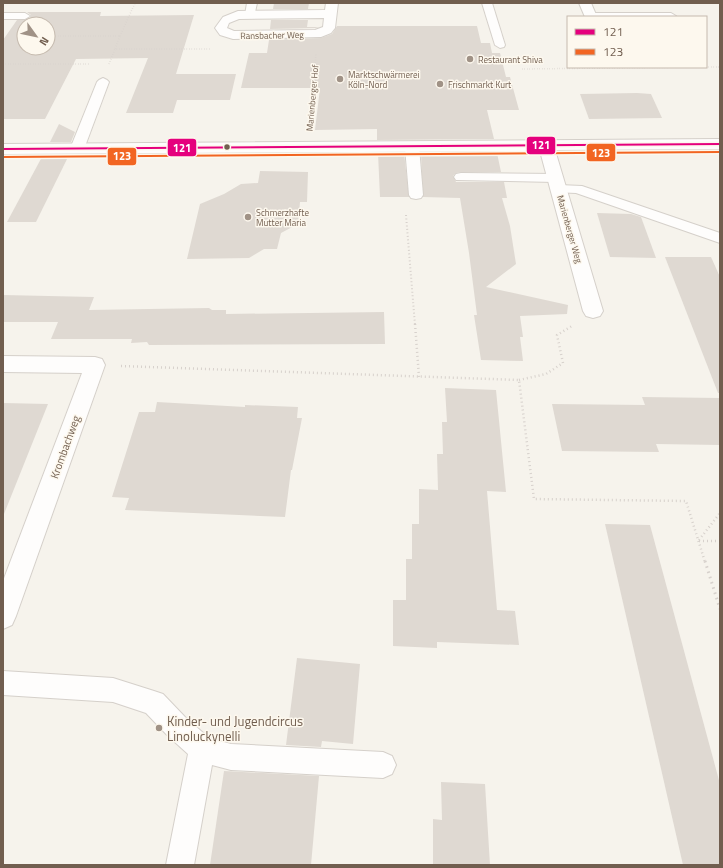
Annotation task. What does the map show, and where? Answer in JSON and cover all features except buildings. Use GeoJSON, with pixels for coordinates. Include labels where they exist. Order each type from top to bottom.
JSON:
{"type":"FeatureCollection","features":[{"type":"Feature","properties":{"kind":"street"},"geometry":{"type":"LineString","coordinates":[[584,3],[590,16]]}},
{"type":"Feature","properties":{"kind":"street","name":"Ransbacher Weg"},"geometry":{"type":"LineString","coordinates":[[331,8],[329,28],[318,34],[234,35],[224,32],[221,28],[223,23],[232,17],[251,9],[331,8]]}},
{"type":"Feature","properties":{"kind":"street"},"geometry":{"type":"LineString","coordinates":[[3,149],[720,144]]}},
{"type":"Feature","properties":{"kind":"street","name":"Marienberger Weg"},"geometry":{"type":"LineString","coordinates":[[546,146],[593,311]]}},
{"type":"Feature","properties":{"kind":"street"},"geometry":{"type":"LineString","coordinates":[[3,364],[95,365]]}},
{"type":"Feature","properties":{"kind":"street","name":"Krombachweg"},"geometry":{"type":"LineString","coordinates":[[3,616],[95,365]]}},
{"type":"Feature","properties":{"kind":"lane"},"geometry":{"type":"LineString","coordinates":[[487,3],[500,45]]}},
{"type":"Feature","properties":{"kind":"lane"},"geometry":{"type":"LineString","coordinates":[[3,16],[16,16]]}},
{"type":"Feature","properties":{"kind":"lane"},"geometry":{"type":"LineString","coordinates":[[77,149],[103,82]]}},
{"type":"Feature","properties":{"kind":"lane"},"geometry":{"type":"LineString","coordinates":[[412,147],[416,195]]}},
{"type":"Feature","properties":{"kind":"lane"},"geometry":{"type":"LineString","coordinates":[[461,177],[557,183],[720,238]]}},
{"type":"Feature","properties":{"kind":"lane"},"geometry":{"type":"LineString","coordinates":[[3,683],[113,690],[154,703],[176,726],[202,749],[231,757],[383,764]]}},
{"type":"Feature","properties":{"kind":"lane"},"geometry":{"type":"LineString","coordinates":[[180,865],[202,749]]}},
{"type":"Feature","properties":{"kind":"path"},"geometry":{"type":"LineString","coordinates":[[109,64],[135,3]]}},
{"type":"Feature","properties":{"kind":"path","name":"Marienberger Hof"},"geometry":{"type":"LineString","coordinates":[[308,147],[318,34]]}},
{"type":"Feature","properties":{"kind":"path"},"geometry":{"type":"LineString","coordinates":[[56,36],[120,36]]}},
{"type":"Feature","properties":{"kind":"path"},"geometry":{"type":"LineString","coordinates":[[115,49],[215,49]]}},
{"type":"Feature","properties":{"kind":"path"},"geometry":{"type":"LineString","coordinates":[[3,64],[94,64]]}},
{"type":"Feature","properties":{"kind":"path"},"geometry":{"type":"LineString","coordinates":[[707,67],[720,67]]}},
{"type":"Feature","properties":{"kind":"path"},"geometry":{"type":"LineString","coordinates":[[522,69],[612,68]]}},
{"type":"Feature","properties":{"kind":"path"},"geometry":{"type":"LineString","coordinates":[[416,195],[406,204],[419,377]]}},
{"type":"Feature","properties":{"kind":"path"},"geometry":{"type":"LineString","coordinates":[[95,365],[519,380],[546,374],[563,363],[557,335],[593,311]]}},
{"type":"Feature","properties":{"kind":"path"},"geometry":{"type":"LineString","coordinates":[[519,380],[534,499],[686,501],[720,609]]}},
{"type":"Feature","properties":{"kind":"path"},"geometry":{"type":"LineString","coordinates":[[699,541],[720,513]]}},
{"type":"Feature","properties":{"kind":"path"},"geometry":{"type":"LineString","coordinates":[[699,541],[720,541]]}},
{"type":"Feature","properties":{"kind":"transit line","name":"121"},"geometry":{"type":"LineString","coordinates":[[3,149],[720,144]]}},
{"type":"Feature","properties":{"kind":"transit line","name":"123"},"geometry":{"type":"LineString","coordinates":[[3,157],[720,152]]}},
{"type":"Feature","properties":{"kind":"place","name":"Restaurant Shiva"},"geometry":{"type":"Point","coordinates":[470,59]}},
{"type":"Feature","properties":{"kind":"place","name":"Marktschwärmerei Köln-Nord"},"geometry":{"type":"Point","coordinates":[340,79]}},
{"type":"Feature","properties":{"kind":"place","name":"Frischmarkt Kurt"},"geometry":{"type":"Point","coordinates":[440,84]}},
{"type":"Feature","properties":{"kind":"place","name":"Schmerzhafte Mutter Maria"},"geometry":{"type":"Point","coordinates":[248,217]}},
{"type":"Feature","properties":{"kind":"place","name":"Kinder- und Jugendcircus Linoluckynelli"},"geometry":{"type":"Point","coordinates":[159,728]}}]}
